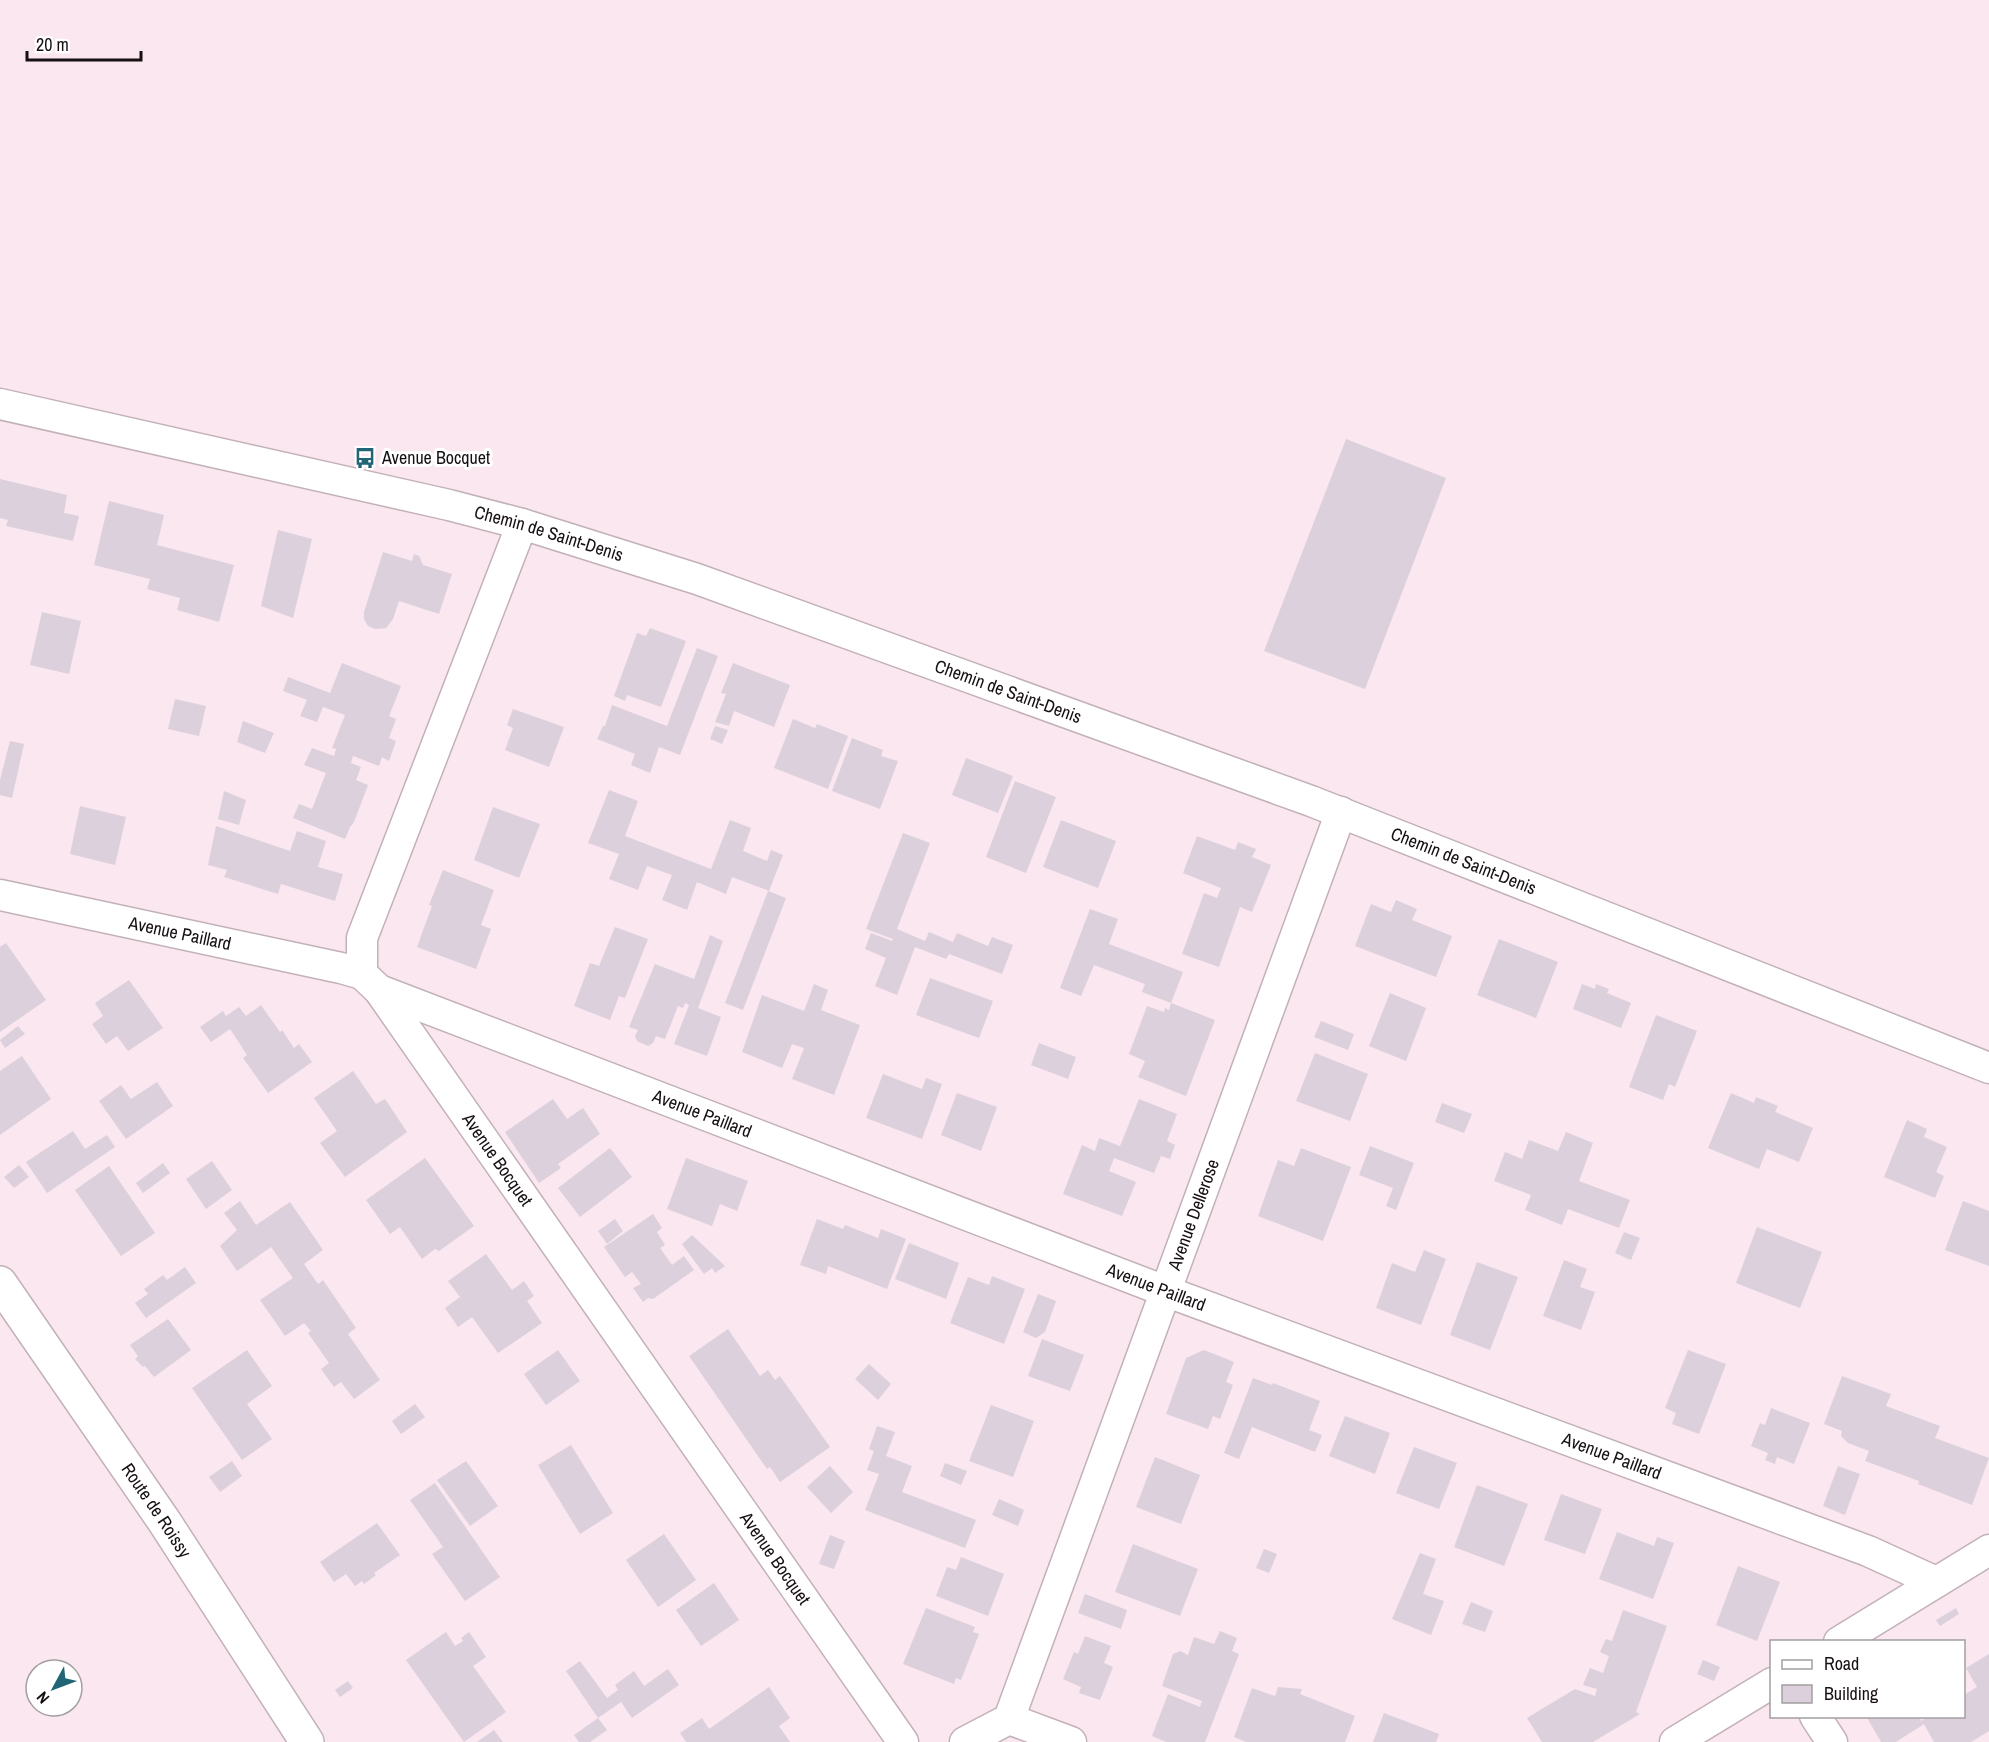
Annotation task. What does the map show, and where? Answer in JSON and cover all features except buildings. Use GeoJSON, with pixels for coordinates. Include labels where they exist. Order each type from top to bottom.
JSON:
{"type":"FeatureCollection","features":[{"type":"Feature","properties":{"kind":"main road","name":"Route de Roissy"},"geometry":{"type":"LineString","coordinates":[[0,1283],[164,1521],[307,1742]]}},
{"type":"Feature","properties":{"kind":"street","name":"Chemin de Saint-Denis"},"geometry":{"type":"LineString","coordinates":[[0,404],[449,505],[522,524],[697,579],[1341,812],[1989,1068]]}},
{"type":"Feature","properties":{"kind":"street"},"geometry":{"type":"LineString","coordinates":[[370,982],[362,938],[522,524]]}},
{"type":"Feature","properties":{"kind":"street","name":"Avenue Dellerose"},"geometry":{"type":"LineString","coordinates":[[1009,1719],[1341,812]]}},
{"type":"Feature","properties":{"kind":"street","name":"Avenue Paillard"},"geometry":{"type":"LineString","coordinates":[[0,896],[341,968],[370,982],[1165,1291],[1868,1551],[1936,1582]]}},
{"type":"Feature","properties":{"kind":"street","name":"Avenue Bocquet"},"geometry":{"type":"LineString","coordinates":[[370,982],[903,1742]]}},
{"type":"Feature","properties":{"kind":"street"},"geometry":{"type":"LineString","coordinates":[[1841,1640],[1989,1551]]}},
{"type":"Feature","properties":{"kind":"street"},"geometry":{"type":"LineString","coordinates":[[1676,1742],[1770,1684]]}},
{"type":"Feature","properties":{"kind":"street"},"geometry":{"type":"LineString","coordinates":[[1816,1718],[1832,1742]]}},
{"type":"Feature","properties":{"kind":"street"},"geometry":{"type":"LineString","coordinates":[[965,1742],[1009,1719],[1071,1742]]}},
{"type":"Feature","properties":{"kind":"place","name":"Avenue Bocquet"},"geometry":{"type":"Point","coordinates":[365,458]}}]}
